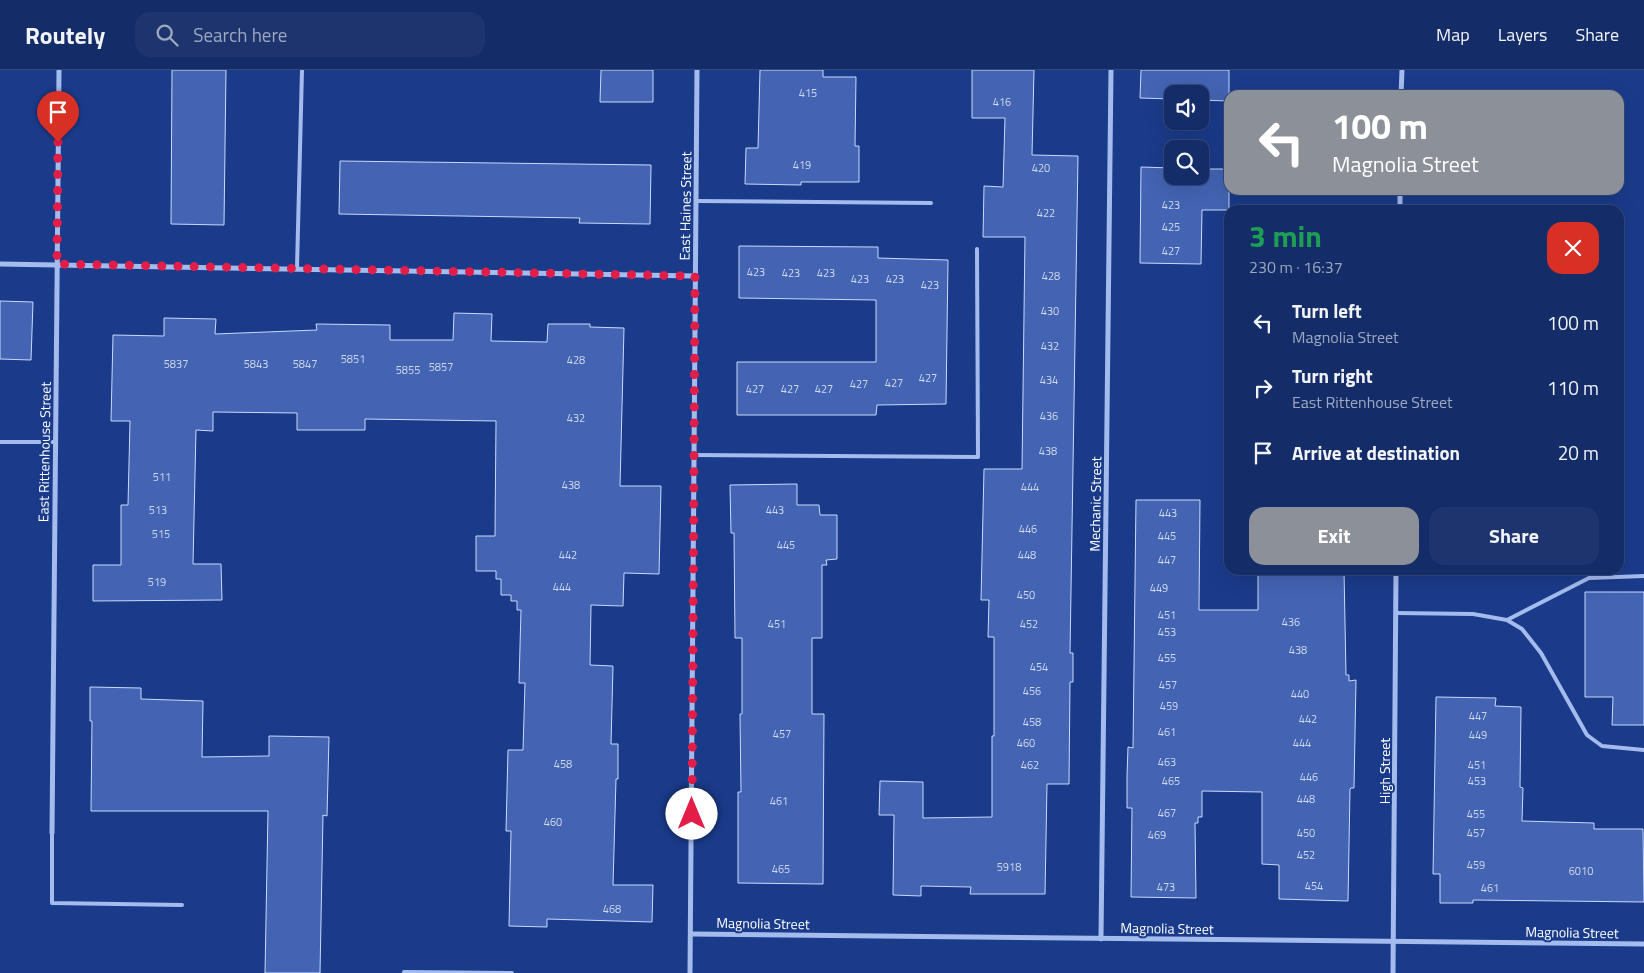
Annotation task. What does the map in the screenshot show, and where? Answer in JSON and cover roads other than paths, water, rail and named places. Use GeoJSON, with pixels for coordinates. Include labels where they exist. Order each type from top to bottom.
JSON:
{"type":"FeatureCollection","features":[{"type":"Feature","properties":{"kind":"street","name":"East Rittenhouse Street"},"geometry":{"type":"LineString","coordinates":[[52,833],[60,70]]}},
{"type":"Feature","properties":{"kind":"street","name":"East Haines Street"},"geometry":{"type":"LineString","coordinates":[[690,973],[697,70]]}},
{"type":"Feature","properties":{"kind":"street","name":"Mechanic Street"},"geometry":{"type":"LineString","coordinates":[[1101,939],[1111,70]]}},
{"type":"Feature","properties":{"kind":"street"},"geometry":{"type":"LineString","coordinates":[[1402,70],[1402,90]]}},
{"type":"Feature","properties":{"kind":"street"},"geometry":{"type":"LineString","coordinates":[[0,264],[695,276]]}},
{"type":"Feature","properties":{"kind":"street","name":"High Street"},"geometry":{"type":"LineString","coordinates":[[1393,973],[1396,575]]}},
{"type":"Feature","properties":{"kind":"street","name":"Magnolia Street"},"geometry":{"type":"LineString","coordinates":[[691,934],[1644,944]]}},
{"type":"Feature","properties":{"kind":"lane"},"geometry":{"type":"LineString","coordinates":[[297,268],[302,70]]}},
{"type":"Feature","properties":{"kind":"lane"},"geometry":{"type":"LineString","coordinates":[[696,201],[931,203]]}},
{"type":"Feature","properties":{"kind":"lane"},"geometry":{"type":"LineString","coordinates":[[694,455],[978,456],[978,249]]}},
{"type":"Feature","properties":{"kind":"lane"},"geometry":{"type":"LineString","coordinates":[[0,442],[55,442]]}},
{"type":"Feature","properties":{"kind":"lane"},"geometry":{"type":"LineString","coordinates":[[1507,620],[1589,578],[1644,576]]}},
{"type":"Feature","properties":{"kind":"lane"},"geometry":{"type":"LineString","coordinates":[[1396,613],[1472,614],[1507,620],[1522,629],[1541,653],[1587,735],[1602,746],[1644,750]]}},
{"type":"Feature","properties":{"kind":"lane"},"geometry":{"type":"LineString","coordinates":[[52,833],[52,903],[182,905]]}},
{"type":"Feature","properties":{"kind":"lane"},"geometry":{"type":"LineString","coordinates":[[404,973],[512,973]]}}]}
